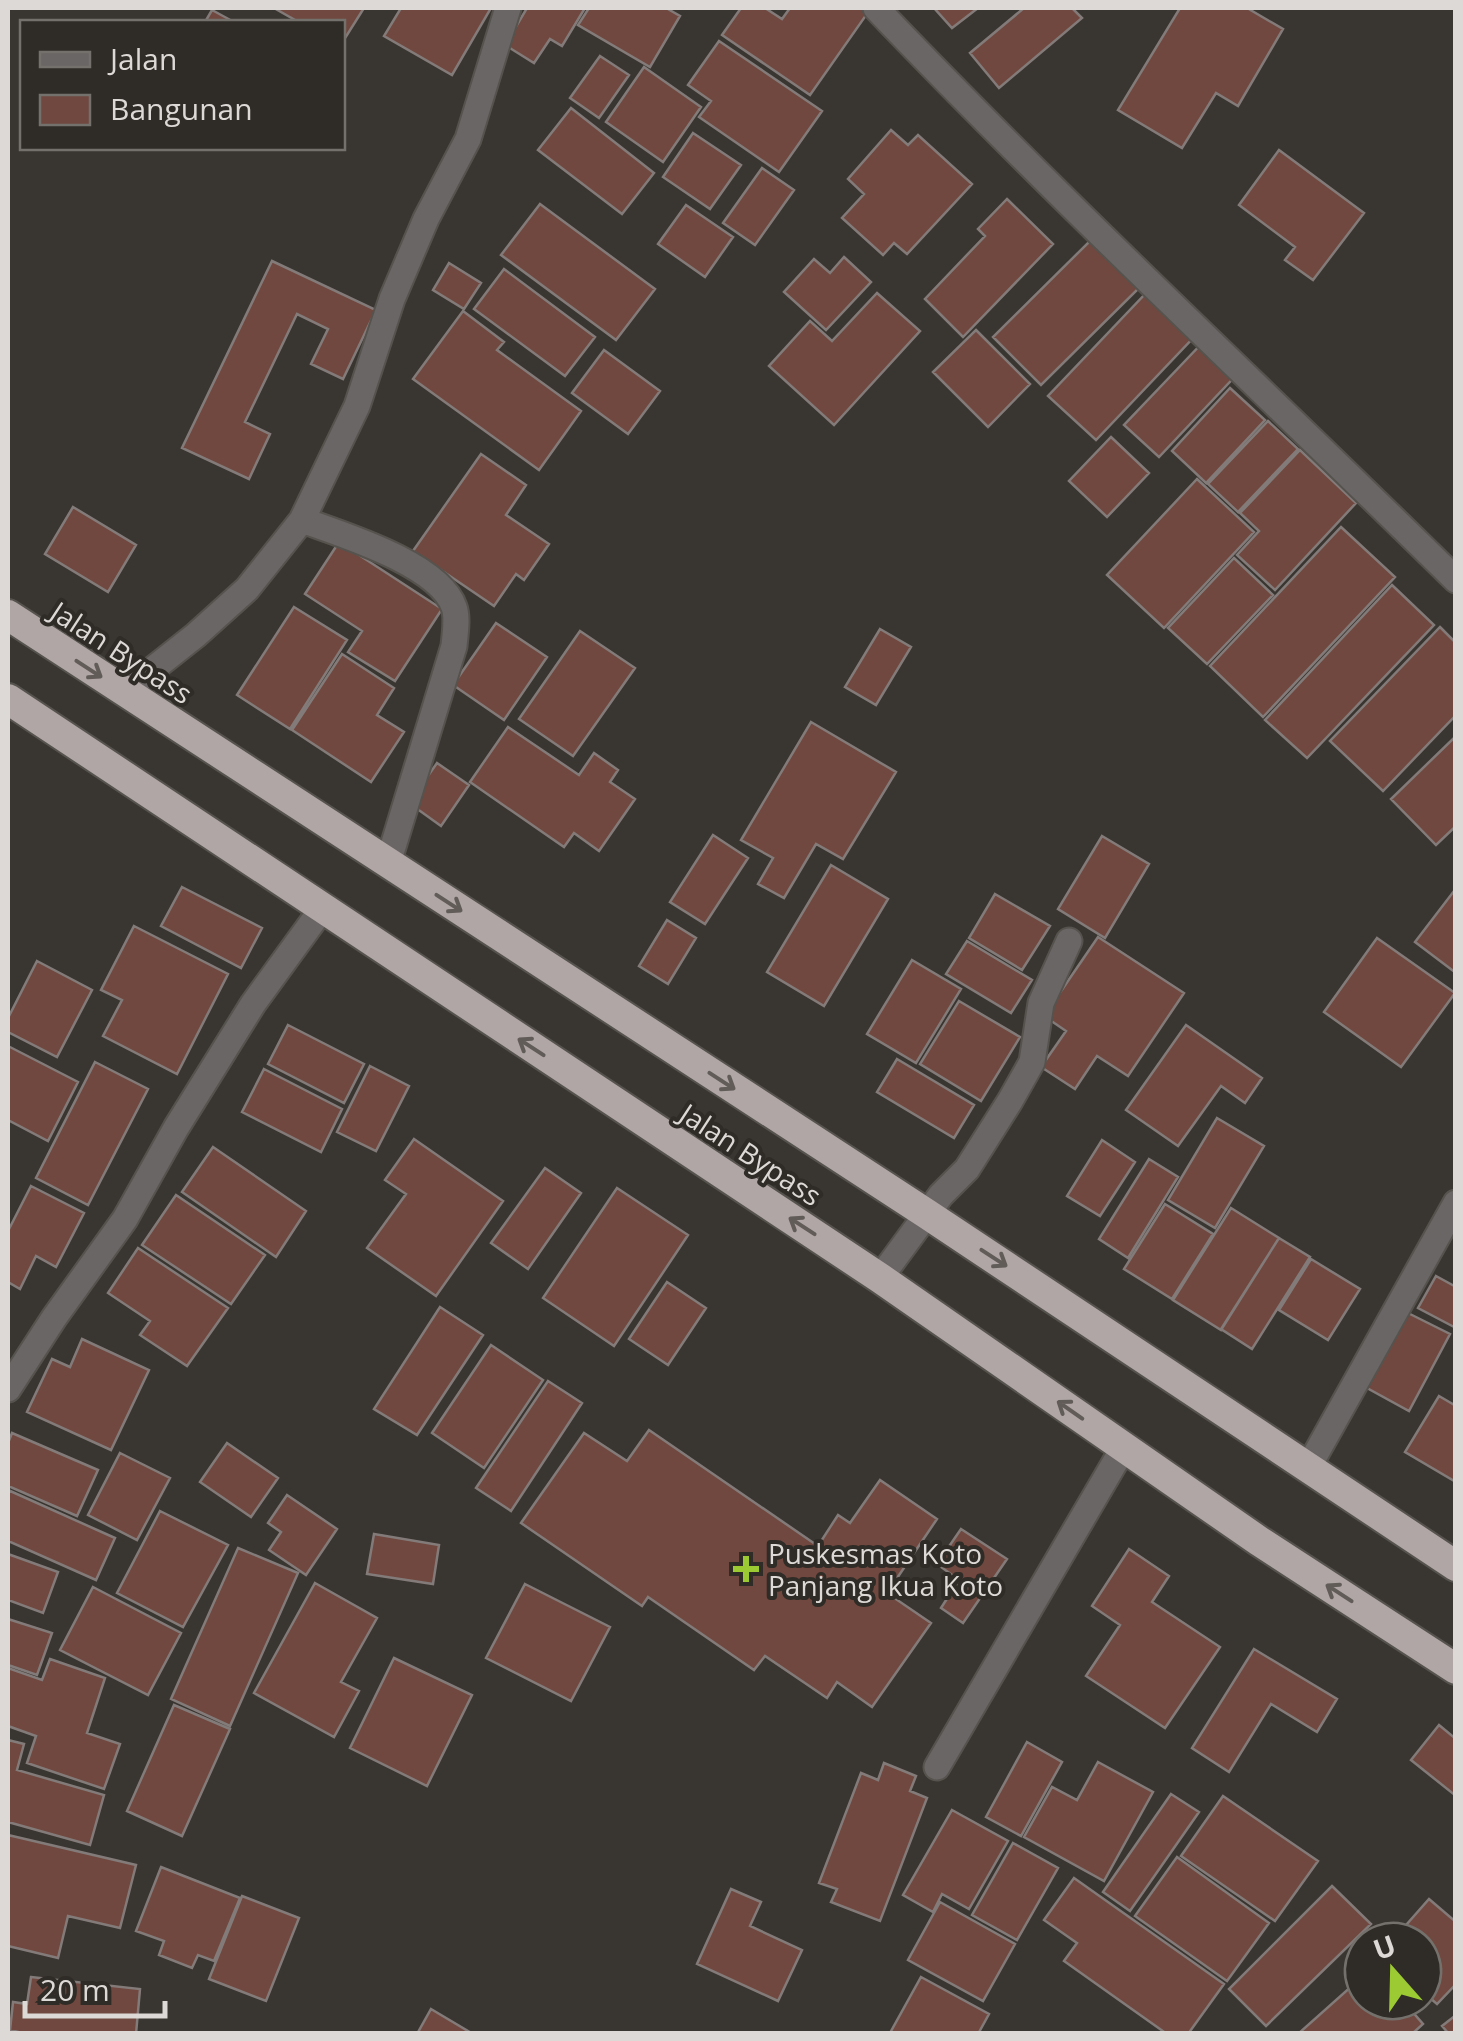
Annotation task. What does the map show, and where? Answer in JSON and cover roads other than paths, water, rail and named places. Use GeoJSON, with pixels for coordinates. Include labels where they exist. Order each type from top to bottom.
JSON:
{"type":"FeatureCollection","features":[{"type":"Feature","properties":{"kind":"highway","name":"Jalan Bypass"},"geometry":{"type":"LineString","coordinates":[[8,615],[927,1214],[1456,1566]]}},
{"type":"Feature","properties":{"kind":"highway","name":"Jalan Bypass"},"geometry":{"type":"LineString","coordinates":[[8,699],[880,1278],[1259,1541],[1456,1669]]}},
{"type":"Feature","properties":{"kind":"street"},"geometry":{"type":"LineString","coordinates":[[124,692],[247,589],[302,520],[357,406],[392,299],[426,219],[468,140],[508,8]]}},
{"type":"Feature","properties":{"kind":"street"},"geometry":{"type":"LineString","coordinates":[[876,8],[1132,268],[1260,387],[1456,580]]}},
{"type":"Feature","properties":{"kind":"street"},"geometry":{"type":"LineString","coordinates":[[302,520],[423,570],[445,589],[456,610],[454,646],[388,863]]}},
{"type":"Feature","properties":{"kind":"street"},"geometry":{"type":"LineString","coordinates":[[8,1389],[125,1219],[253,1004],[322,909]]}},
{"type":"Feature","properties":{"kind":"street"},"geometry":{"type":"LineString","coordinates":[[880,1278],[941,1195],[967,1168],[1010,1102],[1032,1062],[1041,1003],[1069,940]]}},
{"type":"Feature","properties":{"kind":"street"},"geometry":{"type":"LineString","coordinates":[[1308,1466],[1456,1203]]}},
{"type":"Feature","properties":{"kind":"street"},"geometry":{"type":"LineString","coordinates":[[937,1767],[1124,1448]]}},
{"type":"Feature","properties":{"kind":"place","name":"Puskesmas Koto Panjang Ikua Koto"},"geometry":{"type":"Point","coordinates":[746,1569]}}]}
